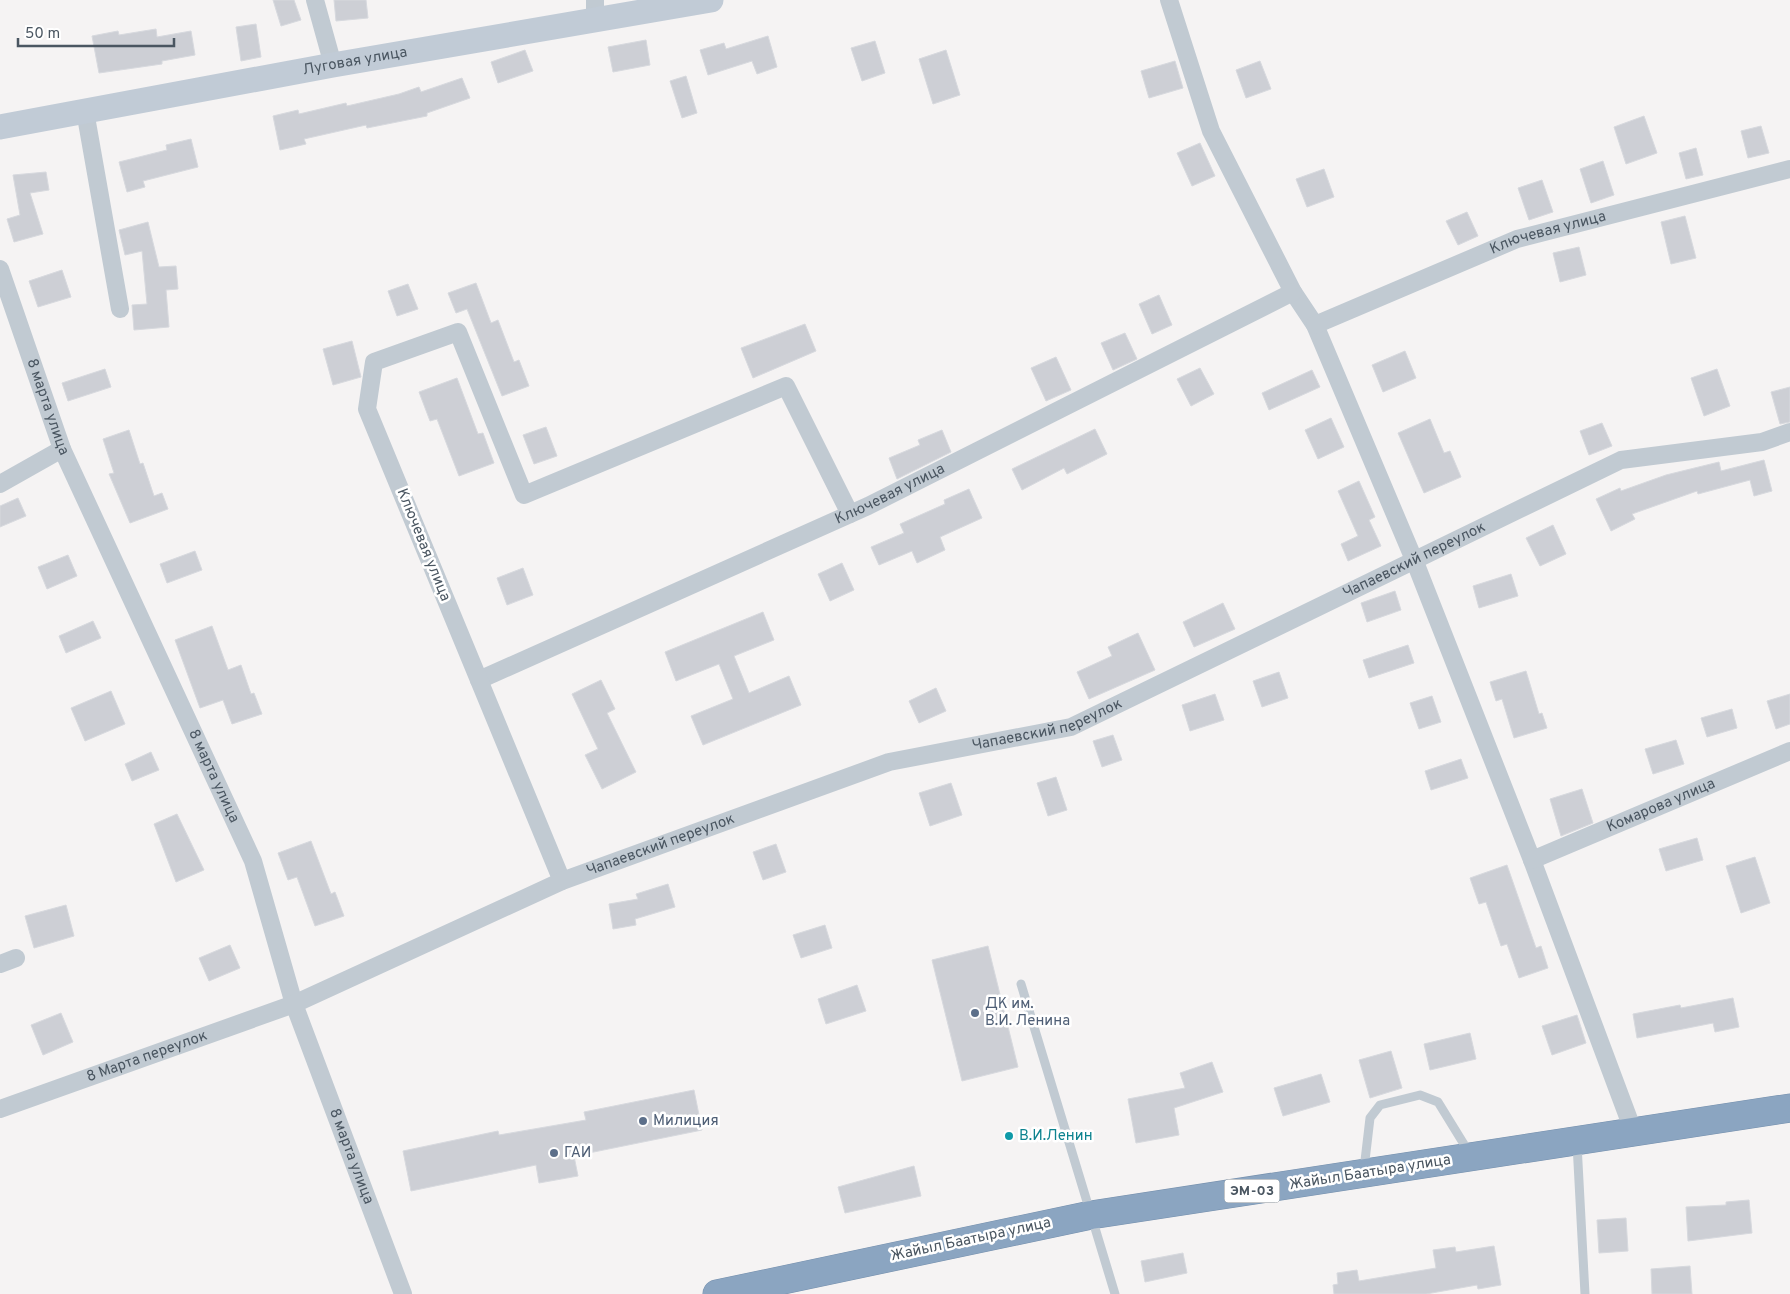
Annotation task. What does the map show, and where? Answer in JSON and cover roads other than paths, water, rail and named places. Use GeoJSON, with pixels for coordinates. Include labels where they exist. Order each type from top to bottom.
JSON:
{"type":"FeatureCollection","features":[{"type":"Feature","properties":{"kind":"highway","name":"Жайыл Баатыра улица"},"geometry":{"type":"LineString","coordinates":[[717,1294],[1091,1215],[1790,1108]]}},
{"type":"Feature","properties":{"kind":"street"},"geometry":{"type":"LineString","coordinates":[[315,0],[332,65]]}},
{"type":"Feature","properties":{"kind":"street","name":"Луговая улица"},"geometry":{"type":"LineString","coordinates":[[0,127],[332,65],[595,10],[711,0]]}},
{"type":"Feature","properties":{"kind":"street"},"geometry":{"type":"LineString","coordinates":[[1169,0],[1211,131],[1293,292],[1315,325],[1415,562],[1532,860],[1634,1133]]}},
{"type":"Feature","properties":{"kind":"street"},"geometry":{"type":"LineString","coordinates":[[85,111],[120,309]]}},
{"type":"Feature","properties":{"kind":"street","name":"Ключевая улица"},"geometry":{"type":"LineString","coordinates":[[1315,325],[1517,239],[1790,170]]}},
{"type":"Feature","properties":{"kind":"street","name":"8 марта улица"},"geometry":{"type":"LineString","coordinates":[[0,269],[62,449],[253,861],[294,1004],[403,1294]]}},
{"type":"Feature","properties":{"kind":"street","name":"Ключевая улица"},"geometry":{"type":"LineString","coordinates":[[479,680],[850,514],[1293,292]]}},
{"type":"Feature","properties":{"kind":"street","name":"Ключевая улица"},"geometry":{"type":"LineString","coordinates":[[562,881],[367,409],[374,362],[458,332],[524,495],[786,386],[850,514]]}},
{"type":"Feature","properties":{"kind":"street","name":"Чапаевский переулок"},"geometry":{"type":"LineString","coordinates":[[294,1004],[562,881],[889,762],[1071,727],[1415,562],[1621,460],[1762,442],[1790,432]]}},
{"type":"Feature","properties":{"kind":"street"},"geometry":{"type":"LineString","coordinates":[[0,484],[62,449]]}},
{"type":"Feature","properties":{"kind":"street","name":"Комарова улица"},"geometry":{"type":"LineString","coordinates":[[1532,860],[1790,751]]}},
{"type":"Feature","properties":{"kind":"street","name":"8 Марта переулок"},"geometry":{"type":"LineString","coordinates":[[0,1109],[294,1004]]}},
{"type":"Feature","properties":{"kind":"lane"},"geometry":{"type":"LineString","coordinates":[[1021,984],[1115,1294]]}},
{"type":"Feature","properties":{"kind":"lane"},"geometry":{"type":"LineString","coordinates":[[1363,1174],[1370,1118],[1380,1105],[1420,1095],[1438,1102],[1472,1157]]}},
{"type":"Feature","properties":{"kind":"lane"},"geometry":{"type":"LineString","coordinates":[[1576,1142],[1585,1294]]}},
{"type":"Feature","properties":{"kind":"place","name":"ДК им. В.И. Ленина"},"geometry":{"type":"Point","coordinates":[975,1013]}},
{"type":"Feature","properties":{"kind":"place","name":"Милиция"},"geometry":{"type":"Point","coordinates":[643,1121]}},
{"type":"Feature","properties":{"kind":"place","name":"В.И.Ленин"},"geometry":{"type":"Point","coordinates":[1009,1136]}},
{"type":"Feature","properties":{"kind":"place","name":"ГАИ"},"geometry":{"type":"Point","coordinates":[554,1153]}}]}
